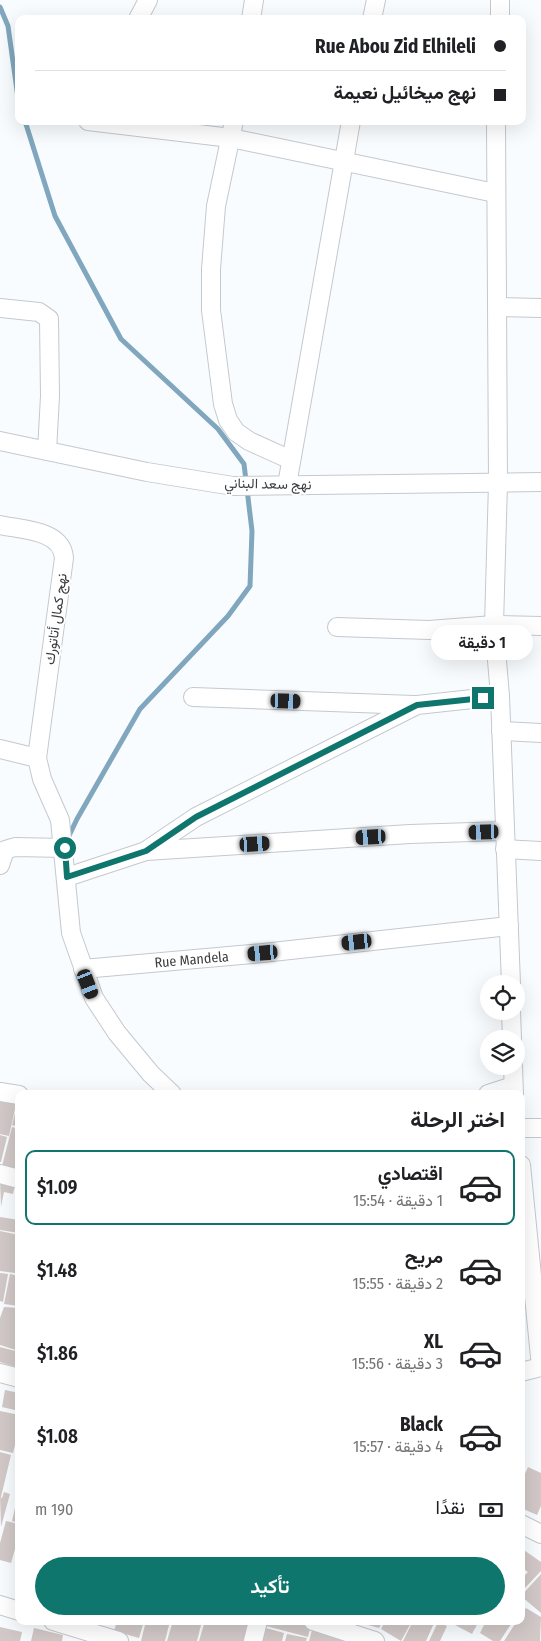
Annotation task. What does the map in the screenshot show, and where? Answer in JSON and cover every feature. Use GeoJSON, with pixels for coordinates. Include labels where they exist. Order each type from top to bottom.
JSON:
{"type":"FeatureCollection","features":[{"type":"Feature","properties":{"kind":"street"},"geometry":{"type":"LineString","coordinates":[[140,15],[148,0]]}},
{"type":"Feature","properties":{"kind":"street"},"geometry":{"type":"LineString","coordinates":[[252,15],[254,0]]}},
{"type":"Feature","properties":{"kind":"street"},"geometry":{"type":"LineString","coordinates":[[373,15],[376,0]]}},
{"type":"Feature","properties":{"kind":"street"},"geometry":{"type":"LineString","coordinates":[[500,0],[500,15]]}},
{"type":"Feature","properties":{"kind":"street"},"geometry":{"type":"LineString","coordinates":[[152,125],[233,130],[343,161],[495,193]]}},
{"type":"Feature","properties":{"kind":"street"},"geometry":{"type":"LineString","coordinates":[[287,485],[350,125]]}},
{"type":"Feature","properties":{"kind":"street"},"geometry":{"type":"LineString","coordinates":[[496,125],[498,482],[494,624],[500,696],[503,831],[511,975]]}},
{"type":"Feature","properties":{"kind":"street"},"geometry":{"type":"LineString","coordinates":[[233,130],[216,206],[211,269],[211,310],[223,404],[228,420],[236,432],[249,442],[291,460]]}},
{"type":"Feature","properties":{"kind":"street"},"geometry":{"type":"LineString","coordinates":[[498,307],[541,308]]}},
{"type":"Feature","properties":{"kind":"street"},"geometry":{"type":"LineString","coordinates":[[0,308],[39,312],[49,320],[50,396],[46,451]]}},
{"type":"Feature","properties":{"kind":"street","name":"نهج سعد البناني"},"geometry":{"type":"LineString","coordinates":[[0,441],[147,472],[233,486],[541,482]]}},
{"type":"Feature","properties":{"kind":"street","name":"نهج كمال أتاتورك"},"geometry":{"type":"LineString","coordinates":[[0,525],[49,536],[58,541],[63,548],[64,558],[37,758]]}},
{"type":"Feature","properties":{"kind":"street"},"geometry":{"type":"LineString","coordinates":[[337,627],[429,630],[494,624],[541,626]]}},
{"type":"Feature","properties":{"kind":"street"},"geometry":{"type":"LineString","coordinates":[[193,697],[417,705],[500,696]]}},
{"type":"Feature","properties":{"kind":"street"},"geometry":{"type":"LineString","coordinates":[[146,851],[196,817],[417,705]]}},
{"type":"Feature","properties":{"kind":"street"},"geometry":{"type":"LineString","coordinates":[[501,730],[541,733]]}},
{"type":"Feature","properties":{"kind":"street"},"geometry":{"type":"LineString","coordinates":[[0,748],[37,758],[42,779],[60,820],[65,848],[71,933],[82,969],[102,1015],[151,1074],[168,1090]]}},
{"type":"Feature","properties":{"kind":"street"},"geometry":{"type":"LineString","coordinates":[[67,877],[146,851],[410,834],[503,831]]}},
{"type":"Feature","properties":{"kind":"street"},"geometry":{"type":"LineString","coordinates":[[0,865],[6,850],[15,847],[65,848]]}},
{"type":"Feature","properties":{"kind":"street"},"geometry":{"type":"LineString","coordinates":[[505,850],[541,851]]}},
{"type":"Feature","properties":{"kind":"street","name":"Rue Mandela"},"geometry":{"type":"LineString","coordinates":[[82,969],[263,953],[509,926]]}},
{"type":"Feature","properties":{"kind":"street"},"geometry":{"type":"LineString","coordinates":[[513,1075],[514,1090]]}},
{"type":"Feature","properties":{"kind":"street"},"geometry":{"type":"LineString","coordinates":[[0,1092],[15,1094]]}},
{"type":"Feature","properties":{"kind":"street"},"geometry":{"type":"LineString","coordinates":[[525,1128],[541,1128]]}},
{"type":"Feature","properties":{"kind":"street"},"geometry":{"type":"LineString","coordinates":[[0,1174],[15,1178]]}},
{"type":"Feature","properties":{"kind":"street"},"geometry":{"type":"LineString","coordinates":[[525,1206],[541,1367],[525,1371]]}},
{"type":"Feature","properties":{"kind":"street"},"geometry":{"type":"LineString","coordinates":[[0,1373],[15,1377]]}},
{"type":"Feature","properties":{"kind":"street"},"geometry":{"type":"LineString","coordinates":[[525,1526],[541,1534]]}},
{"type":"Feature","properties":{"kind":"street"},"geometry":{"type":"LineString","coordinates":[[0,1605],[15,1610]]}},
{"type":"Feature","properties":{"kind":"street"},"geometry":{"type":"LineString","coordinates":[[66,1625],[119,1641]]}},
{"type":"Feature","properties":{"kind":"street"},"geometry":{"type":"LineString","coordinates":[[253,1641],[257,1625]]}},
{"type":"Feature","properties":{"kind":"street"},"geometry":{"type":"LineString","coordinates":[[325,1625],[375,1641]]}},
{"type":"Feature","properties":{"kind":"building"},"geometry":{"type":"Polygon","coordinates":[[[0,1096],[15,1100],[15,1109],[9,1136],[0,1134],[0,1096]]]}},
{"type":"Feature","properties":{"kind":"building"},"geometry":{"type":"Polygon","coordinates":[[[15,1113],[15,1126],[12,1125],[15,1113]]]}},
{"type":"Feature","properties":{"kind":"building"},"geometry":{"type":"Polygon","coordinates":[[[12,1127],[15,1128],[15,1173],[1,1170],[12,1127]]]}},
{"type":"Feature","properties":{"kind":"building"},"geometry":{"type":"Polygon","coordinates":[[[0,1135],[7,1137],[1,1162],[0,1162],[0,1135]]]}},
{"type":"Feature","properties":{"kind":"building"},"geometry":{"type":"Polygon","coordinates":[[[0,1181],[15,1184],[13,1194],[4,1192],[1,1207],[0,1181]]]}},
{"type":"Feature","properties":{"kind":"building"},"geometry":{"type":"Polygon","coordinates":[[[0,1217],[15,1219],[15,1232],[0,1230],[0,1217]]]}},
{"type":"Feature","properties":{"kind":"building"},"geometry":{"type":"Polygon","coordinates":[[[0,1231],[15,1234],[15,1273],[0,1271],[0,1231]]]}},
{"type":"Feature","properties":{"kind":"building"},"geometry":{"type":"Polygon","coordinates":[[[0,1273],[8,1274],[3,1302],[0,1301],[0,1273]]]}},
{"type":"Feature","properties":{"kind":"building"},"geometry":{"type":"Polygon","coordinates":[[[10,1274],[15,1275],[15,1305],[4,1304],[10,1274]]]}},
{"type":"Feature","properties":{"kind":"building"},"geometry":{"type":"Polygon","coordinates":[[[4,1307],[15,1308],[15,1350],[0,1345],[0,1318],[4,1307]]]}},
{"type":"Feature","properties":{"kind":"building"},"geometry":{"type":"Polygon","coordinates":[[[0,1347],[15,1351],[15,1367],[0,1362],[0,1347]]]}},
{"type":"Feature","properties":{"kind":"building"},"geometry":{"type":"Polygon","coordinates":[[[5,1390],[15,1392],[15,1410],[2,1407],[5,1390]]]}},
{"type":"Feature","properties":{"kind":"building"},"geometry":{"type":"Polygon","coordinates":[[[0,1411],[15,1414],[15,1445],[13,1453],[0,1450],[0,1411]]]}},
{"type":"Feature","properties":{"kind":"building"},"geometry":{"type":"Polygon","coordinates":[[[0,1452],[11,1455],[1,1497],[0,1497],[0,1452]]]}},
{"type":"Feature","properties":{"kind":"building"},"geometry":{"type":"Polygon","coordinates":[[[528,1467],[541,1473],[541,1506],[537,1515],[525,1510],[525,1474],[528,1467]]]}},
{"type":"Feature","properties":{"kind":"building"},"geometry":{"type":"Polygon","coordinates":[[[4,1492],[10,1494],[1,1527],[0,1497],[2,1498],[4,1492]]]}},
{"type":"Feature","properties":{"kind":"building"},"geometry":{"type":"Polygon","coordinates":[[[15,1508],[15,1522],[12,1521],[15,1508]]]}},
{"type":"Feature","properties":{"kind":"building"},"geometry":{"type":"Polygon","coordinates":[[[6,1521],[15,1523],[15,1549],[11,1563],[0,1560],[0,1543],[6,1521]]]}},
{"type":"Feature","properties":{"kind":"building"},"geometry":{"type":"Polygon","coordinates":[[[525,1551],[541,1562],[541,1571],[525,1588],[525,1575],[528,1572],[525,1570],[525,1551]]]}},
{"type":"Feature","properties":{"kind":"building"},"geometry":{"type":"Polygon","coordinates":[[[541,1574],[541,1613],[525,1599],[525,1592],[541,1574]]]}},
{"type":"Feature","properties":{"kind":"building"},"geometry":{"type":"Polygon","coordinates":[[[526,1608],[541,1617],[540,1641],[504,1641],[514,1625],[525,1625],[526,1608]]]}},
{"type":"Feature","properties":{"kind":"building"},"geometry":{"type":"Polygon","coordinates":[[[116,1625],[143,1625],[139,1638],[114,1631],[116,1625]]]}},
{"type":"Feature","properties":{"kind":"building"},"geometry":{"type":"Polygon","coordinates":[[[145,1625],[169,1625],[165,1641],[141,1641],[145,1625]]]}},
{"type":"Feature","properties":{"kind":"building"},"geometry":{"type":"Polygon","coordinates":[[[172,1625],[201,1625],[197,1641],[167,1641],[172,1625]]]}},
{"type":"Feature","properties":{"kind":"building"},"geometry":{"type":"Polygon","coordinates":[[[204,1625],[256,1625],[251,1641],[199,1641],[204,1625]]]}},
{"type":"Feature","properties":{"kind":"building"},"geometry":{"type":"Polygon","coordinates":[[[266,1625],[311,1625],[308,1637],[266,1625]]]}},
{"type":"Feature","properties":{"kind":"building"},"geometry":{"type":"Polygon","coordinates":[[[368,1625],[381,1625],[379,1628],[368,1625]]]}},
{"type":"Feature","properties":{"kind":"building"},"geometry":{"type":"Polygon","coordinates":[[[383,1625],[410,1625],[401,1641],[381,1629],[383,1625]]]}},
{"type":"Feature","properties":{"kind":"building"},"geometry":{"type":"Polygon","coordinates":[[[411,1625],[433,1625],[426,1641],[403,1641],[411,1625]]]}},
{"type":"Feature","properties":{"kind":"building"},"geometry":{"type":"Polygon","coordinates":[[[437,1625],[447,1626],[440,1641],[429,1641],[437,1625]]]}},
{"type":"Feature","properties":{"kind":"building"},"geometry":{"type":"Polygon","coordinates":[[[455,1625],[477,1625],[472,1634],[455,1625]]]}},
{"type":"Feature","properties":{"kind":"building"},"geometry":{"type":"Polygon","coordinates":[[[484,1625],[510,1625],[500,1641],[493,1641],[480,1633],[484,1625]]]}},
{"type":"Feature","properties":{"kind":"building"},"geometry":{"type":"Polygon","coordinates":[[[313,1626],[348,1641],[309,1641],[313,1626]]]}},
{"type":"Feature","properties":{"kind":"building"},"geometry":{"type":"Polygon","coordinates":[[[0,1627],[22,1632],[20,1641],[0,1641],[0,1627]]]}},
{"type":"Feature","properties":{"kind":"building"},"geometry":{"type":"Polygon","coordinates":[[[34,1628],[63,1635],[62,1641],[31,1641],[34,1628]]]}},
{"type":"Feature","properties":{"kind":"building"},"geometry":{"type":"Polygon","coordinates":[[[266,1628],[284,1633],[282,1641],[262,1641],[266,1628]]]}},
{"type":"Feature","properties":{"kind":"building"},"geometry":{"type":"Polygon","coordinates":[[[287,1634],[307,1638],[306,1641],[285,1641],[287,1634]]]}},
{"type":"Feature","properties":{"kind":"waterway"},"geometry":{"type":"LineString","coordinates":[[0,7],[8,26],[15,76]]}},
{"type":"Feature","properties":{"kind":"waterway"},"geometry":{"type":"LineString","coordinates":[[26,125],[55,216],[121,339],[218,429],[244,464],[252,531],[250,586],[228,616],[140,709],[67,840]]}},
{"type":"Feature","properties":{"kind":"route"},"geometry":{"type":"LineString","coordinates":[[65,848],[67,877],[146,851],[196,817],[417,705],[483,698]]}}]}
